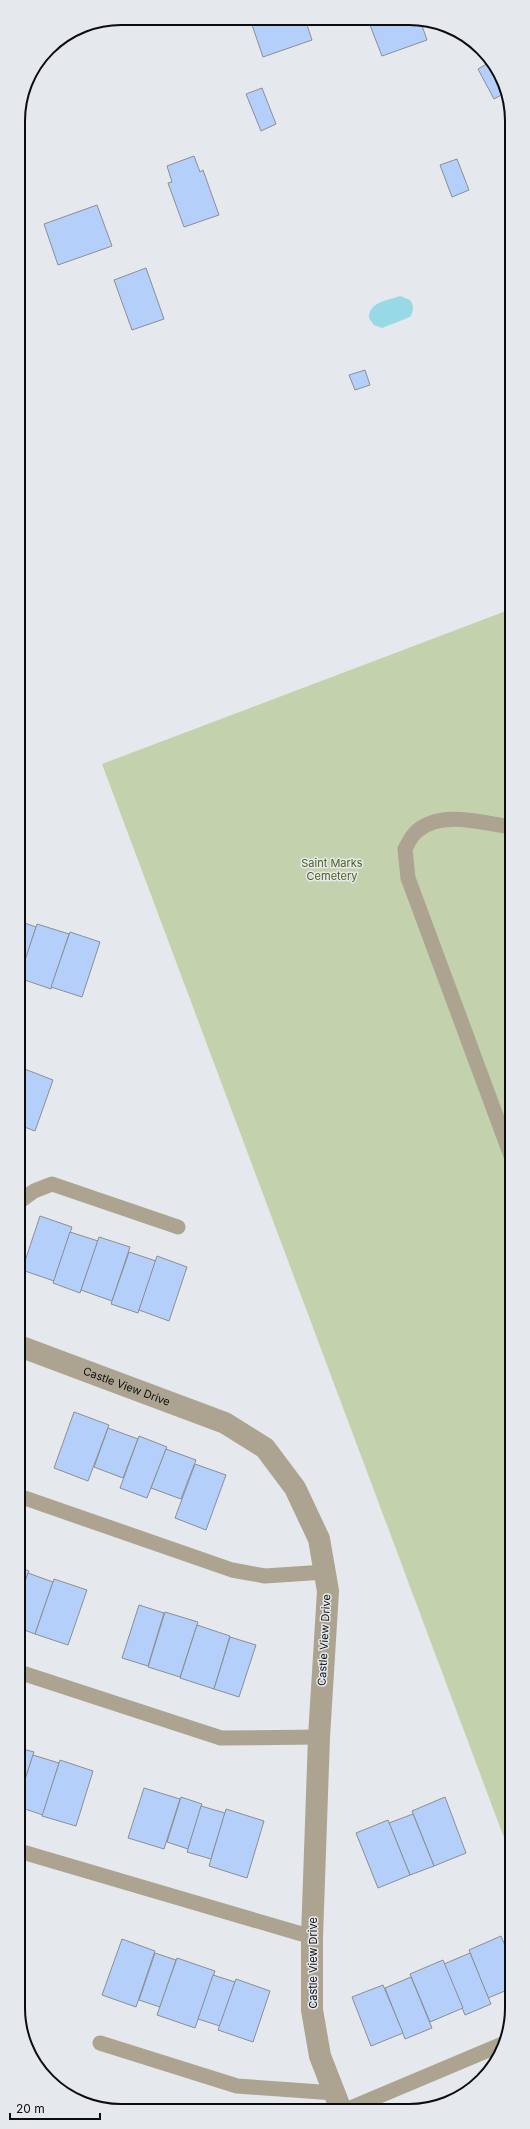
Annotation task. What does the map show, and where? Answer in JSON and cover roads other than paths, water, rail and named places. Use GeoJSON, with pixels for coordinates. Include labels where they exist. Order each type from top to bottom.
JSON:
{"type":"FeatureCollection","features":[{"type":"Feature","properties":{"kind":"street","name":"Castle View Drive"},"geometry":{"type":"LineString","coordinates":[[25,1348],[225,1423],[265,1448],[295,1488],[319,1539],[328,1591],[318,1737],[312,1937],[312,2010],[320,2056],[340,2104]]}},
{"type":"Feature","properties":{"kind":"lane"},"geometry":{"type":"LineString","coordinates":[[505,826],[454,820],[434,821],[416,832],[405,849],[408,878],[505,1137]]}},
{"type":"Feature","properties":{"kind":"lane"},"geometry":{"type":"LineString","coordinates":[[25,1198],[34,1191],[52,1184],[178,1227]]}},
{"type":"Feature","properties":{"kind":"lane"},"geometry":{"type":"LineString","coordinates":[[25,1498],[232,1570],[265,1576],[325,1572]]}},
{"type":"Feature","properties":{"kind":"lane"},"geometry":{"type":"LineString","coordinates":[[25,1674],[221,1738],[318,1737]]}},
{"type":"Feature","properties":{"kind":"lane"},"geometry":{"type":"LineString","coordinates":[[25,1854],[312,1937]]}},
{"type":"Feature","properties":{"kind":"lane"},"geometry":{"type":"LineString","coordinates":[[100,2043],[237,2086],[340,2104],[497,2046]]}},
{"type":"Feature","properties":{"kind":"water"},"geometry":{"type":"Polygon","coordinates":[[[400,296],[410,300],[413,306],[410,317],[382,328],[374,325],[369,318],[372,308],[380,302],[400,296]]]}},
{"type":"Feature","properties":{"kind":"park label","name":"Saint Marks Cemetery"},"geometry":{"type":"Point","coordinates":[332,869]}}]}
